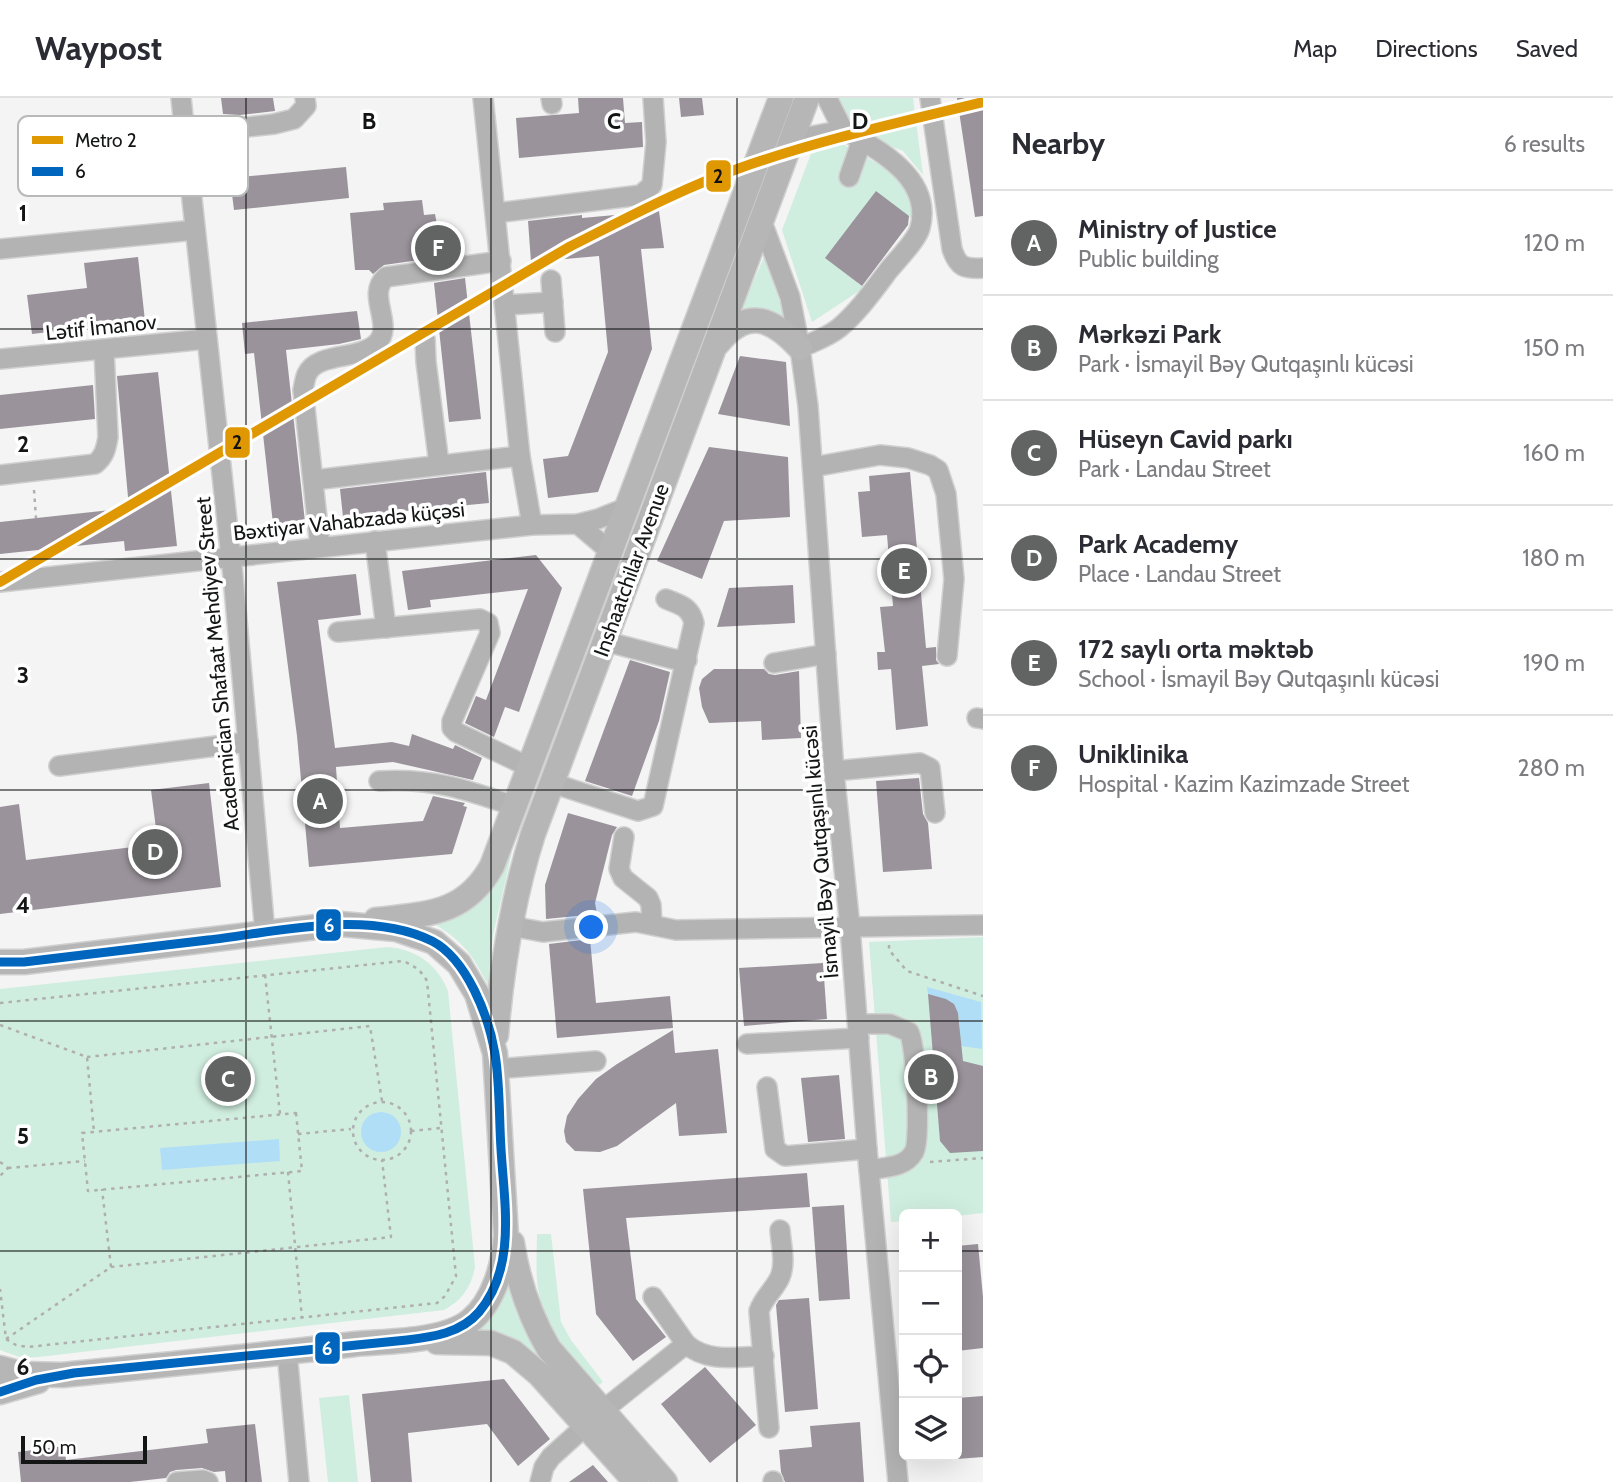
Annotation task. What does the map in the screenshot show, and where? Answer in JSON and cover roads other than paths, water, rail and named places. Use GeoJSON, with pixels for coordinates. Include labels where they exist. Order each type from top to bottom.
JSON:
{"type":"FeatureCollection","features":[{"type":"Feature","properties":{"kind":"main road","name":"Inshaatchilar Avenue"},"geometry":{"type":"LineString","coordinates":[[341,924],[447,908],[474,892],[492,866],[781,98]]}},
{"type":"Feature","properties":{"kind":"main road","name":"Inshaatchilar Avenue"},"geometry":{"type":"LineString","coordinates":[[495,1061],[503,970],[511,914],[521,872],[604,641],[807,98]]}},
{"type":"Feature","properties":{"kind":"main road"},"geometry":{"type":"LineString","coordinates":[[713,349],[733,326],[742,321],[755,321],[778,328],[800,348]]}},
{"type":"Feature","properties":{"kind":"main road"},"geometry":{"type":"LineString","coordinates":[[0,971],[12,962],[341,924],[396,929],[434,942],[459,964],[477,994],[495,1061],[505,1203],[504,1256],[492,1290],[470,1321],[446,1333],[63,1375],[23,1374],[0,1368]]}},
{"type":"Feature","properties":{"kind":"main road"},"geometry":{"type":"LineString","coordinates":[[505,1203],[518,1278],[533,1319],[636,1482]]}},
{"type":"Feature","properties":{"kind":"main road"},"geometry":{"type":"LineString","coordinates":[[362,1343],[462,1341],[491,1343],[504,1347],[524,1360],[594,1418],[665,1482]]}},
{"type":"Feature","properties":{"kind":"main road"},"geometry":{"type":"LineString","coordinates":[[0,1392],[63,1375]]}},
{"type":"Feature","properties":{"kind":"street","name":"Academician Shafaat Mehdiyev Street"},"geometry":{"type":"LineString","coordinates":[[181,98],[183,116]]}},
{"type":"Feature","properties":{"kind":"street"},"geometry":{"type":"LineString","coordinates":[[248,127],[294,119],[306,106],[305,98]]}},
{"type":"Feature","properties":{"kind":"street"},"geometry":{"type":"LineString","coordinates":[[483,98],[520,456],[532,525]]}},
{"type":"Feature","properties":{"kind":"street"},"geometry":{"type":"LineString","coordinates":[[496,213],[640,195],[652,185],[655,170],[653,98]]}},
{"type":"Feature","properties":{"kind":"street"},"geometry":{"type":"LineString","coordinates":[[800,348],[838,329],[866,301],[920,229],[919,199],[912,180],[902,168],[843,130],[827,98]]}},
{"type":"Feature","properties":{"kind":"street"},"geometry":{"type":"LineString","coordinates":[[930,98],[952,249],[961,267],[983,268]]}},
{"type":"Feature","properties":{"kind":"street"},"geometry":{"type":"LineString","coordinates":[[792,139],[843,130]]}},
{"type":"Feature","properties":{"kind":"street"},"geometry":{"type":"LineString","coordinates":[[849,177],[862,140]]}},
{"type":"Feature","properties":{"kind":"street","name":"Academician Shafaat Mehdiyev Street"},"geometry":{"type":"LineString","coordinates":[[191,196],[231,556],[265,933]]}},
{"type":"Feature","properties":{"kind":"street","name":"İsmayil Bəy Qutqaşınlı kücəsi"},"geometry":{"type":"LineString","coordinates":[[762,222],[790,297],[800,348],[813,467],[834,771],[898,1482]]}},
{"type":"Feature","properties":{"kind":"street"},"geometry":{"type":"LineString","coordinates":[[0,250],[195,230]]}},
{"type":"Feature","properties":{"kind":"street"},"geometry":{"type":"LineString","coordinates":[[320,546],[303,390],[307,373],[315,364],[366,351],[378,343],[383,334],[377,294],[380,282],[386,277],[501,261]]}},
{"type":"Feature","properties":{"kind":"street"},"geometry":{"type":"LineString","coordinates":[[551,279],[555,332]]}},
{"type":"Feature","properties":{"kind":"street"},"geometry":{"type":"LineString","coordinates":[[506,305],[553,302]]}},
{"type":"Feature","properties":{"kind":"street","name":"Lətif İmanov"},"geometry":{"type":"LineString","coordinates":[[0,359],[206,339]]}},
{"type":"Feature","properties":{"kind":"street"},"geometry":{"type":"LineString","coordinates":[[425,339],[439,464]]}},
{"type":"Feature","properties":{"kind":"street"},"geometry":{"type":"LineString","coordinates":[[0,475],[94,464],[102,459],[108,437],[104,351]]}},
{"type":"Feature","properties":{"kind":"street"},"geometry":{"type":"LineString","coordinates":[[813,467],[880,455],[908,458],[938,470],[946,494],[954,579],[947,656]]}},
{"type":"Feature","properties":{"kind":"street"},"geometry":{"type":"LineString","coordinates":[[314,480],[520,456]]}},
{"type":"Feature","properties":{"kind":"street","name":"Bəxtiyar Vahabzadə küçəsi"},"geometry":{"type":"LineString","coordinates":[[0,582],[320,546],[532,525],[578,524],[628,507]]}},
{"type":"Feature","properties":{"kind":"street"},"geometry":{"type":"LineString","coordinates":[[578,524],[611,552]]}},
{"type":"Feature","properties":{"kind":"street"},"geometry":{"type":"LineString","coordinates":[[375,541],[386,628]]}},
{"type":"Feature","properties":{"kind":"street"},"geometry":{"type":"LineString","coordinates":[[552,783],[638,811],[653,806],[694,623],[688,607],[666,599]]}},
{"type":"Feature","properties":{"kind":"street"},"geometry":{"type":"LineString","coordinates":[[338,632],[480,619],[488,623],[490,633],[452,722],[452,728],[529,767]]}},
{"type":"Feature","properties":{"kind":"street"},"geometry":{"type":"LineString","coordinates":[[604,641],[673,659],[687,660]]}},
{"type":"Feature","properties":{"kind":"street"},"geometry":{"type":"LineString","coordinates":[[774,663],[826,654]]}},
{"type":"Feature","properties":{"kind":"street"},"geometry":{"type":"LineString","coordinates":[[59,766],[248,741]]}},
{"type":"Feature","properties":{"kind":"street"},"geometry":{"type":"LineString","coordinates":[[834,771],[920,763],[930,768],[935,813]]}},
{"type":"Feature","properties":{"kind":"street"},"geometry":{"type":"LineString","coordinates":[[379,781],[411,779],[459,787],[514,806]]}},
{"type":"Feature","properties":{"kind":"street"},"geometry":{"type":"LineString","coordinates":[[624,837],[619,869],[623,878],[648,898],[652,924]]}},
{"type":"Feature","properties":{"kind":"street"},"geometry":{"type":"LineString","coordinates":[[511,914],[521,928],[544,932],[636,922],[652,924],[666,930],[983,925]]}},
{"type":"Feature","properties":{"kind":"street"},"geometry":{"type":"LineString","coordinates":[[747,1044],[859,1031],[890,1024],[909,1032],[918,1127],[915,1151],[900,1165],[869,1170]]}},
{"type":"Feature","properties":{"kind":"street"},"geometry":{"type":"LineString","coordinates":[[495,1061],[596,1061]]}},
{"type":"Feature","properties":{"kind":"street"},"geometry":{"type":"LineString","coordinates":[[767,1087],[775,1149],[779,1153],[785,1156],[867,1149]]}},
{"type":"Feature","properties":{"kind":"street"},"geometry":{"type":"LineString","coordinates":[[769,1428],[759,1311],[762,1301],[779,1279],[783,1268],[780,1230]]}},
{"type":"Feature","properties":{"kind":"street"},"geometry":{"type":"LineString","coordinates":[[653,1297],[686,1344],[694,1351],[708,1357],[764,1356]]}},
{"type":"Feature","properties":{"kind":"street"},"geometry":{"type":"LineString","coordinates":[[540,1482],[544,1467],[551,1457],[594,1418],[686,1344]]}},
{"type":"Feature","properties":{"kind":"street"},"geometry":{"type":"LineString","coordinates":[[287,1352],[299,1482]]}},
{"type":"Feature","properties":{"kind":"street"},"geometry":{"type":"LineString","coordinates":[[177,1482],[208,1482]]}},
{"type":"Feature","properties":{"kind":"water"},"geometry":{"type":"Polygon","coordinates":[[[927,987],[981,1002],[982,1049],[961,1046],[957,1011],[948,1002],[928,995],[927,987]]]}},
{"type":"Feature","properties":{"kind":"water"},"geometry":{"type":"Polygon","coordinates":[[[381,1112],[389,1113],[395,1118],[400,1124],[400,1140],[395,1146],[389,1151],[381,1152],[373,1151],[367,1146],[362,1140],[361,1132],[362,1124],[367,1118],[373,1113],[381,1112]]]}},
{"type":"Feature","properties":{"kind":"water"},"geometry":{"type":"Polygon","coordinates":[[[279,1139],[280,1161],[162,1170],[160,1148],[279,1139]]]}},
{"type":"Feature","properties":{"kind":"metro line","name":"2"},"geometry":{"type":"LineString","coordinates":[[0,582],[569,247],[653,205],[718,176],[770,158],[860,132],[983,102]]}},
{"type":"Feature","properties":{"kind":"place","name":"Uniklinika"},"geometry":{"type":"Point","coordinates":[438,248]}},
{"type":"Feature","properties":{"kind":"place","name":"172 saylı orta məktəb"},"geometry":{"type":"Point","coordinates":[904,571]}},
{"type":"Feature","properties":{"kind":"place","name":"Ministry of Justice"},"geometry":{"type":"Point","coordinates":[320,801]}},
{"type":"Feature","properties":{"kind":"place","name":"Park Academy"},"geometry":{"type":"Point","coordinates":[155,852]}},
{"type":"Feature","properties":{"kind":"place","name":"Mərkəzi Park"},"geometry":{"type":"Point","coordinates":[931,1077]}},
{"type":"Feature","properties":{"kind":"place","name":"Hüseyn Cavid parkı"},"geometry":{"type":"Point","coordinates":[228,1079]}}]}
